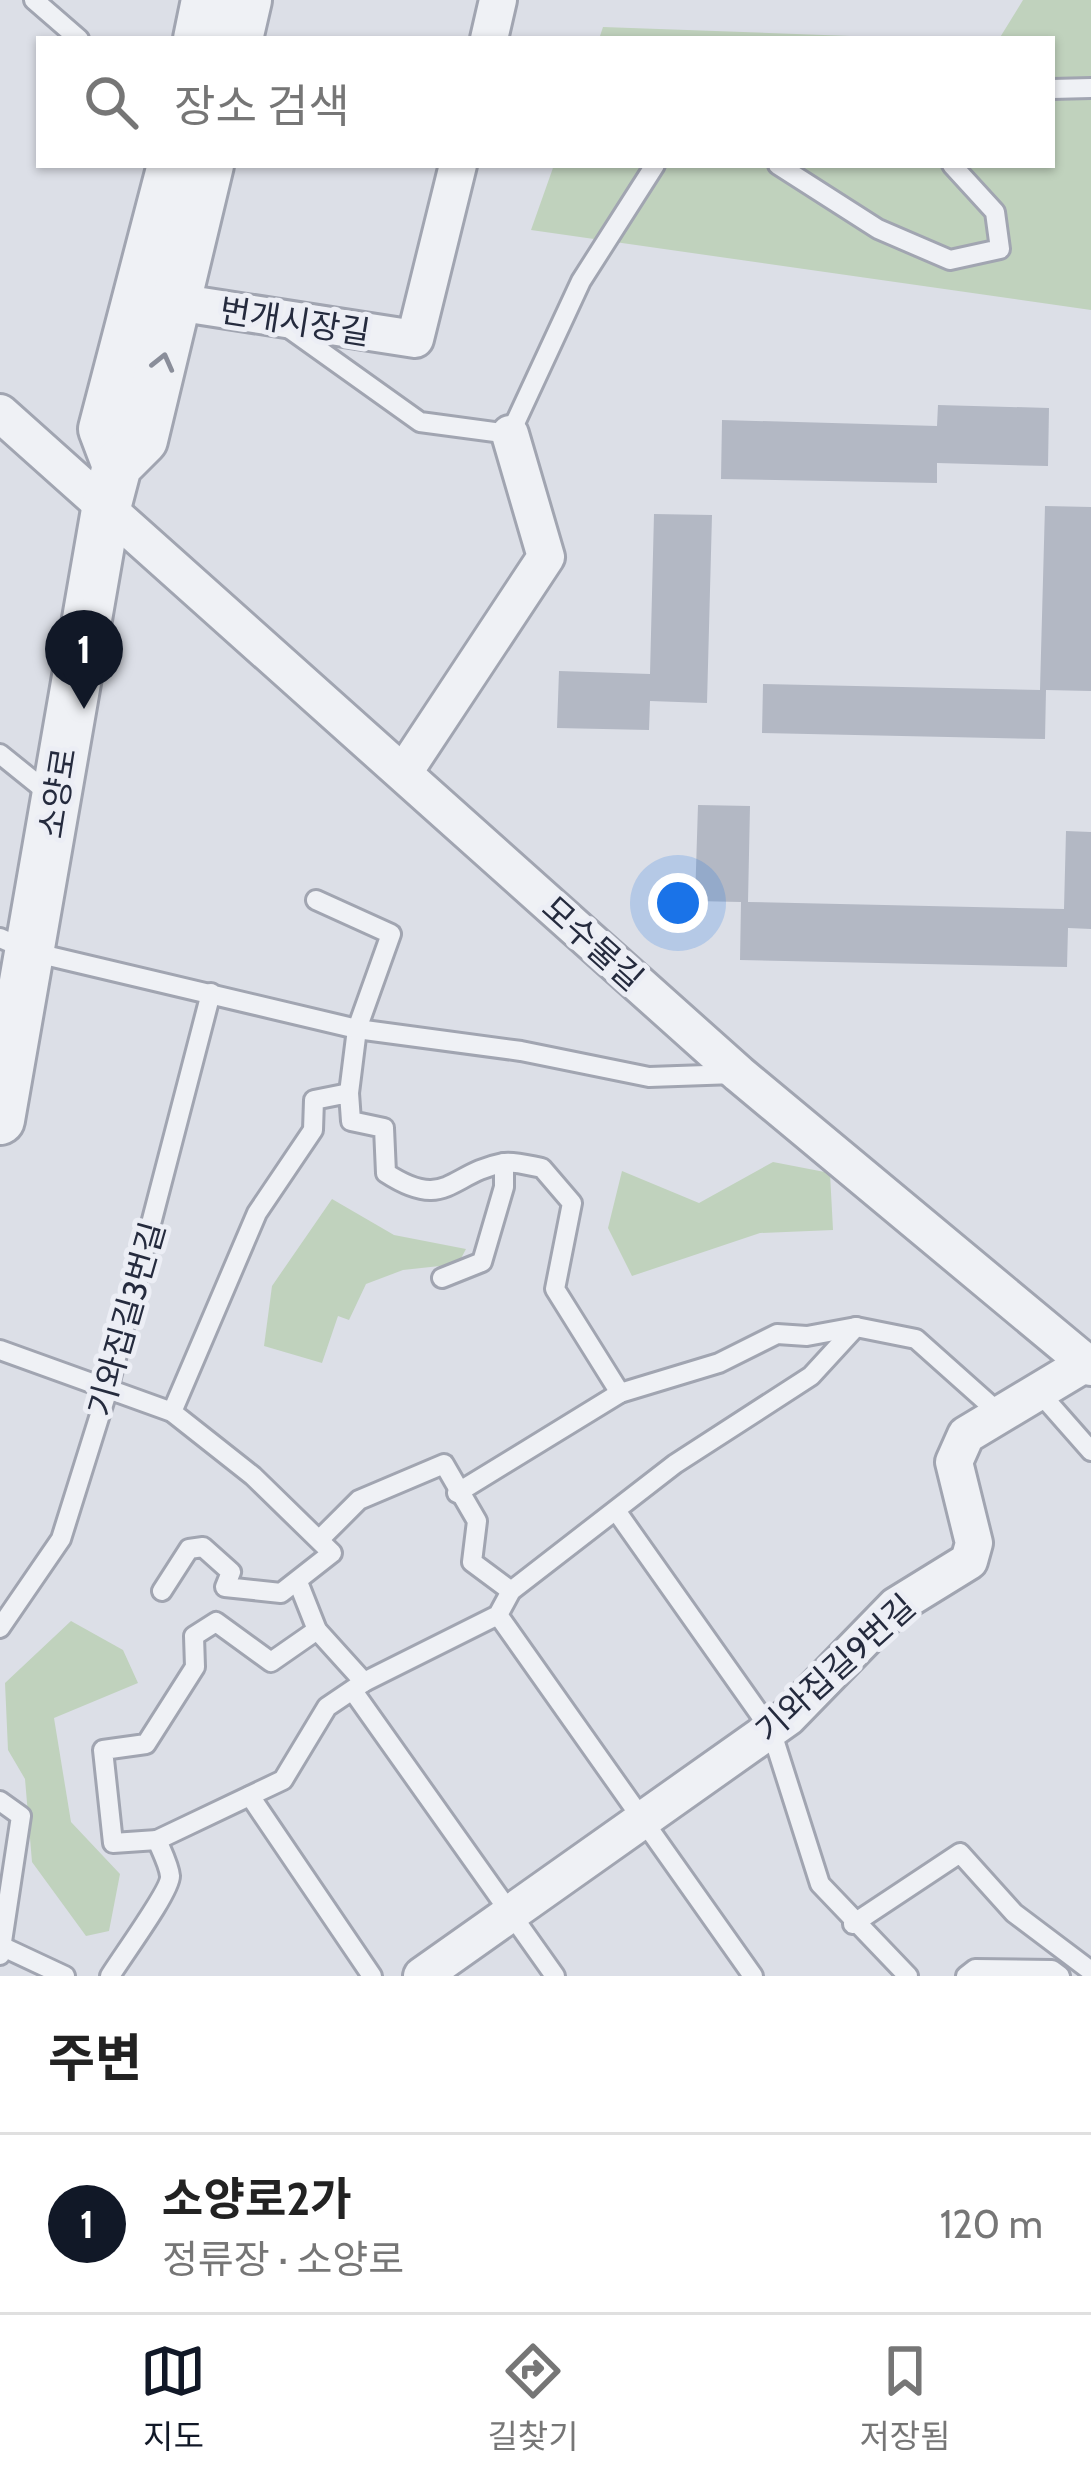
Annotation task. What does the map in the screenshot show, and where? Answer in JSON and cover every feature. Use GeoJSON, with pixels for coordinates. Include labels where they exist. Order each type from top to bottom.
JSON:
{"type":"FeatureCollection","features":[{"type":"Feature","properties":{"kind":"street"},"geometry":{"type":"LineString","coordinates":[[199,36],[206,0]]}},
{"type":"Feature","properties":{"kind":"street"},"geometry":{"type":"LineString","coordinates":[[239,36],[247,0]]}},
{"type":"Feature","properties":{"kind":"street"},"geometry":{"type":"LineString","coordinates":[[490,36],[498,0]]}},
{"type":"Feature","properties":{"kind":"street","name":"소양로"},"geometry":{"type":"LineString","coordinates":[[159,300],[172,168]]}},
{"type":"Feature","properties":{"kind":"street","name":"소양로"},"geometry":{"type":"LineString","coordinates":[[0,1120],[16,945],[55,798],[112,485],[103,429],[159,300],[208,168]]}},
{"type":"Feature","properties":{"kind":"street","name":"번개시장길"},"geometry":{"type":"LineString","coordinates":[[159,300],[415,339],[457,168]]}},
{"type":"Feature","properties":{"kind":"street","name":"모수물길"},"geometry":{"type":"LineString","coordinates":[[0,413],[112,485],[404,772],[739,1074],[1088,1365]]}},
{"type":"Feature","properties":{"kind":"street"},"geometry":{"type":"LineString","coordinates":[[404,772],[546,556],[510,434]]}},
{"type":"Feature","properties":{"kind":"street","name":"기와집길9번길"},"geometry":{"type":"LineString","coordinates":[[422,1976],[771,1730],[896,1606],[969,1561],[974,1544],[954,1462],[966,1435],[1088,1365]]}},
{"type":"Feature","properties":{"kind":"lane"},"geometry":{"type":"LineString","coordinates":[[34,0],[76,36]]}},
{"type":"Feature","properties":{"kind":"lane"},"geometry":{"type":"LineString","coordinates":[[1055,89],[1091,88]]}},
{"type":"Feature","properties":{"kind":"lane"},"geometry":{"type":"LineString","coordinates":[[278,320],[420,422],[510,434],[581,281],[653,168]]}},
{"type":"Feature","properties":{"kind":"lane"},"geometry":{"type":"LineString","coordinates":[[783,168],[878,229],[950,260],[1000,250],[995,212],[955,168]]}},
{"type":"Feature","properties":{"kind":"lane"},"geometry":{"type":"LineString","coordinates":[[0,754],[55,798]]}},
{"type":"Feature","properties":{"kind":"lane"},"geometry":{"type":"LineString","coordinates":[[316,900],[391,934],[357,1029],[349,1093],[352,1121],[384,1128],[386,1173],[411,1190],[446,1191],[504,1162],[542,1168],[572,1203],[555,1289],[620,1393]]}},
{"type":"Feature","properties":{"kind":"lane"},"geometry":{"type":"LineString","coordinates":[[16,945],[357,1029],[521,1051],[649,1077],[739,1074]]}},
{"type":"Feature","properties":{"kind":"lane","name":"기와집길3번길"},"geometry":{"type":"LineString","coordinates":[[0,1628],[61,1539],[108,1389],[211,993]]}},
{"type":"Feature","properties":{"kind":"lane"},"geometry":{"type":"LineString","coordinates":[[172,1412],[257,1213],[313,1130],[314,1100],[349,1093]]}},
{"type":"Feature","properties":{"kind":"lane"},"geometry":{"type":"LineString","coordinates":[[442,1278],[482,1262],[504,1186],[504,1162]]}},
{"type":"Feature","properties":{"kind":"lane"},"geometry":{"type":"LineString","coordinates":[[317,1630],[271,1662],[216,1622],[194,1636],[195,1667],[146,1744],[103,1750],[113,1843],[157,1840],[283,1780],[327,1707],[358,1686],[498,1616],[512,1592],[675,1464],[812,1376],[856,1327]]}},
{"type":"Feature","properties":{"kind":"lane"},"geometry":{"type":"LineString","coordinates":[[457,1493],[620,1393],[718,1363],[777,1334],[807,1336],[856,1327],[916,1339],[1000,1413]]}},
{"type":"Feature","properties":{"kind":"lane"},"geometry":{"type":"LineString","coordinates":[[0,1350],[172,1412],[332,1552],[281,1593],[225,1587],[231,1572],[203,1547],[189,1549],[162,1592]]}},
{"type":"Feature","properties":{"kind":"lane"},"geometry":{"type":"LineString","coordinates":[[1039,1392],[1091,1451]]}},
{"type":"Feature","properties":{"kind":"lane"},"geometry":{"type":"LineString","coordinates":[[320,1539],[359,1500],[444,1465],[477,1521],[472,1562],[512,1592]]}},
{"type":"Feature","properties":{"kind":"lane"},"geometry":{"type":"LineString","coordinates":[[617,1512],[771,1730],[820,1884],[853,1924],[908,1976]]}},
{"type":"Feature","properties":{"kind":"lane"},"geometry":{"type":"LineString","coordinates":[[298,1582],[317,1630],[555,1976]]}},
{"type":"Feature","properties":{"kind":"lane"},"geometry":{"type":"LineString","coordinates":[[498,1616],[753,1976]]}},
{"type":"Feature","properties":{"kind":"lane"},"geometry":{"type":"LineString","coordinates":[[250,1796],[371,1976]]}},
{"type":"Feature","properties":{"kind":"lane"},"geometry":{"type":"LineString","coordinates":[[0,1801],[21,1816],[2,1951],[65,1976]]}},
{"type":"Feature","properties":{"kind":"lane"},"geometry":{"type":"LineString","coordinates":[[110,1976],[167,1891],[170,1876],[157,1840]]}},
{"type":"Feature","properties":{"kind":"lane"},"geometry":{"type":"LineString","coordinates":[[853,1924],[960,1853],[1014,1913],[1091,1971]]}},
{"type":"Feature","properties":{"kind":"lane"},"geometry":{"type":"LineString","coordinates":[[966,1976],[976,1969],[1052,1970],[1060,1976]]}},
{"type":"Feature","properties":{"kind":"green space"},"geometry":{"type":"Polygon","coordinates":[[[1023,0],[1091,0],[1091,310],[531,230],[553,168],[1055,168],[1055,36],[1001,36],[1023,0]]]}},
{"type":"Feature","properties":{"kind":"green space"},"geometry":{"type":"Polygon","coordinates":[[[603,27],[850,36],[600,36],[603,27]]]}},
{"type":"Feature","properties":{"kind":"green space"},"geometry":{"type":"Polygon","coordinates":[[[773,1162],[830,1173],[833,1230],[760,1233],[632,1276],[608,1228],[622,1171],[699,1203],[773,1162]]]}},
{"type":"Feature","properties":{"kind":"green space"},"geometry":{"type":"Polygon","coordinates":[[[332,1199],[394,1235],[466,1249],[458,1264],[403,1270],[366,1284],[349,1320],[338,1316],[322,1363],[264,1346],[272,1286],[332,1199]]]}},
{"type":"Feature","properties":{"kind":"green space"},"geometry":{"type":"Polygon","coordinates":[[[71,1621],[123,1650],[138,1683],[54,1718],[71,1822],[120,1874],[109,1931],[86,1936],[32,1862],[25,1779],[8,1750],[5,1683],[71,1621]]]}},
{"type":"Feature","properties":{"kind":"building"},"geometry":{"type":"Polygon","coordinates":[[[938,405],[1049,408],[1048,466],[937,463],[937,483],[721,479],[722,420],[937,426],[938,405]]]}},
{"type":"Feature","properties":{"kind":"building"},"geometry":{"type":"Polygon","coordinates":[[[1045,506],[1091,507],[1091,691],[1046,690],[1045,739],[762,733],[763,684],[1040,690],[1045,506]]]}},
{"type":"Feature","properties":{"kind":"building"},"geometry":{"type":"Polygon","coordinates":[[[654,514],[712,515],[707,703],[650,701],[649,730],[557,728],[559,671],[650,674],[654,514]]]}},
{"type":"Feature","properties":{"kind":"building"},"geometry":{"type":"Polygon","coordinates":[[[698,805],[750,806],[748,902],[1064,909],[1066,831],[1091,832],[1091,929],[1068,928],[1067,967],[740,960],[741,902],[695,901],[698,805]]]}},
{"type":"Feature","properties":{"kind":"place","name":"소양로2가"},"geometry":{"type":"Point","coordinates":[84,709]}}]}
